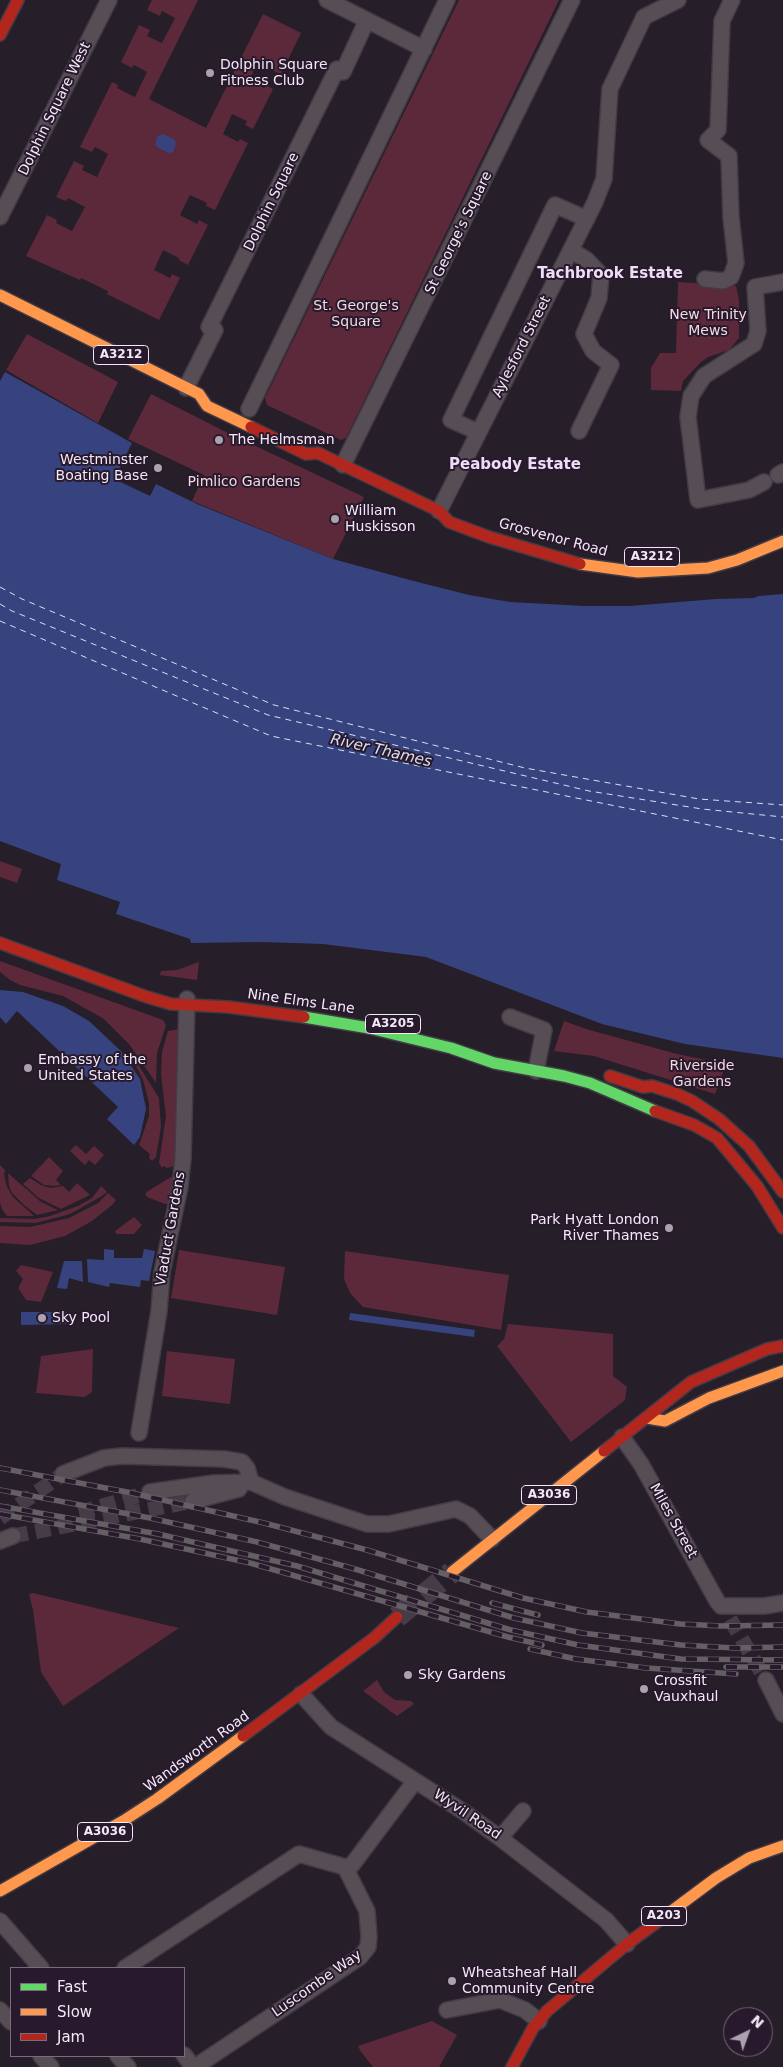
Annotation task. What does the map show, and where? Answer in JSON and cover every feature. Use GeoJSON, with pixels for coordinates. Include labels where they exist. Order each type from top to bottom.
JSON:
{"type":"FeatureCollection","features":[{"type":"Feature","properties":{"kind":"main road"},"geometry":{"type":"LineString","coordinates":[[2,26],[18,0]]}},
{"type":"Feature","properties":{"kind":"main road","name":"Grosvenor Road"},"geometry":{"type":"LineString","coordinates":[[0,295],[192,391],[208,406],[306,454],[318,453],[447,510],[449,522],[454,525],[549,555],[600,568],[638,572],[679,571],[717,566],[761,552],[783,541]]}},
{"type":"Feature","properties":{"kind":"main road"},"geometry":{"type":"LineString","coordinates":[[192,391],[215,393]]}},
{"type":"Feature","properties":{"kind":"main road"},"geometry":{"type":"LineString","coordinates":[[312,440],[318,453]]}},
{"type":"Feature","properties":{"kind":"main road","name":"Nine Elms Lane"},"geometry":{"type":"LineString","coordinates":[[0,943],[171,1004],[191,995],[317,1007],[471,1042]]}},
{"type":"Feature","properties":{"kind":"main road","name":"Nine Elms Lane"},"geometry":{"type":"LineString","coordinates":[[191,995],[229,1007],[335,1021],[451,1048],[494,1063],[535,1062],[597,1073],[643,1087],[652,1086],[677,1094],[720,1119],[749,1146],[783,1192]]}},
{"type":"Feature","properties":{"kind":"main road","name":"Nine Elms Lane"},"geometry":{"type":"LineString","coordinates":[[535,1062],[694,1125],[718,1138],[757,1186],[783,1228]]}},
{"type":"Feature","properties":{"kind":"main road"},"geometry":{"type":"LineString","coordinates":[[783,1337],[767,1349],[663,1393],[650,1403],[647,1418],[665,1421],[710,1398],[783,1371]]}},
{"type":"Feature","properties":{"kind":"main road"},"geometry":{"type":"LineString","coordinates":[[767,1349],[783,1346]]}},
{"type":"Feature","properties":{"kind":"main road","name":"A3036"},"geometry":{"type":"LineString","coordinates":[[452,1572],[647,1418]]}},
{"type":"Feature","properties":{"kind":"main road","name":"Wandsworth Road"},"geometry":{"type":"LineString","coordinates":[[0,1891],[158,1799],[301,1694],[374,1638],[397,1617]]}},
{"type":"Feature","properties":{"kind":"main road","name":"A203"},"geometry":{"type":"LineString","coordinates":[[512,2067],[539,2021],[552,2006],[627,1944],[716,1878],[749,1858],[783,1846]]}},
{"type":"Feature","properties":{"kind":"street","name":"Dolphin Square West"},"geometry":{"type":"LineString","coordinates":[[0,218],[109,0]]}},
{"type":"Feature","properties":{"kind":"street"},"geometry":{"type":"LineString","coordinates":[[327,0],[424,49]]}},
{"type":"Feature","properties":{"kind":"street"},"geometry":{"type":"LineString","coordinates":[[248,409],[447,0]]}},
{"type":"Feature","properties":{"kind":"street","name":"St George's Square"},"geometry":{"type":"LineString","coordinates":[[343,465],[572,0]]}},
{"type":"Feature","properties":{"kind":"street","name":"Aylesford Street"},"geometry":{"type":"LineString","coordinates":[[447,510],[478,432],[572,251],[604,179],[610,89],[644,18],[678,0]]}},
{"type":"Feature","properties":{"kind":"street"},"geometry":{"type":"LineString","coordinates":[[705,279],[724,281],[731,277],[736,263],[731,217],[730,156],[708,140],[718,130],[722,21],[732,0]]}},
{"type":"Feature","properties":{"kind":"street","name":"Dolphin Square"},"geometry":{"type":"LineString","coordinates":[[192,391],[215,330],[209,328],[337,69],[343,72],[367,20]]}},
{"type":"Feature","properties":{"kind":"street"},"geometry":{"type":"LineString","coordinates":[[478,432],[451,420],[555,205],[586,219]]}},
{"type":"Feature","properties":{"kind":"street"},"geometry":{"type":"LineString","coordinates":[[572,251],[587,260],[601,275],[599,298],[584,334],[592,351],[611,365],[580,431]]}},
{"type":"Feature","properties":{"kind":"street"},"geometry":{"type":"LineString","coordinates":[[764,482],[748,490],[698,500],[688,417],[691,396],[704,376],[754,344],[758,331],[755,287],[783,282]]}},
{"type":"Feature","properties":{"kind":"street","name":"Viaduct Gardens"},"geometry":{"type":"LineString","coordinates":[[139,1433],[159,1311],[162,1272],[180,1187],[191,995]]}},
{"type":"Feature","properties":{"kind":"street"},"geometry":{"type":"LineString","coordinates":[[510,1017],[544,1030],[535,1062]]}},
{"type":"Feature","properties":{"kind":"street","name":"Miles Street"},"geometry":{"type":"LineString","coordinates":[[622,1437],[641,1464],[717,1602],[721,1606],[764,1606],[783,1603]]}},
{"type":"Feature","properties":{"kind":"street"},"geometry":{"type":"LineString","coordinates":[[63,1474],[104,1458],[122,1456],[224,1459],[242,1462],[247,1468],[251,1482]]}},
{"type":"Feature","properties":{"kind":"street"},"geometry":{"type":"LineString","coordinates":[[150,1492],[214,1483],[251,1482],[268,1490],[367,1524],[389,1524],[456,1509],[470,1516],[492,1539]]}},
{"type":"Feature","properties":{"kind":"street"},"geometry":{"type":"LineString","coordinates":[[193,1501],[232,1490],[268,1490]]}},
{"type":"Feature","properties":{"kind":"street"},"geometry":{"type":"LineString","coordinates":[[773,1685],[783,1714]]}},
{"type":"Feature","properties":{"kind":"street","name":"Wyvil Road"},"geometry":{"type":"LineString","coordinates":[[301,1694],[331,1727],[500,1838],[606,1920],[627,1944]]}},
{"type":"Feature","properties":{"kind":"street"},"geometry":{"type":"LineString","coordinates":[[126,1967],[299,1854],[345,1868],[352,1865],[415,1781]]}},
{"type":"Feature","properties":{"kind":"street"},"geometry":{"type":"LineString","coordinates":[[500,1838],[523,1811]]}},
{"type":"Feature","properties":{"kind":"street","name":"Luscombe Way"},"geometry":{"type":"LineString","coordinates":[[185,2056],[194,2067],[360,1957],[368,1947],[370,1937],[367,1912],[345,1868]]}},
{"type":"Feature","properties":{"kind":"street"},"geometry":{"type":"LineString","coordinates":[[0,1921],[40,1967]]}},
{"type":"Feature","properties":{"kind":"street"},"geometry":{"type":"LineString","coordinates":[[446,2010],[500,2000],[525,2010],[539,2021]]}},
{"type":"Feature","properties":{"kind":"street"},"geometry":{"type":"LineString","coordinates":[[0,2010],[10,2021]]}},
{"type":"Feature","properties":{"kind":"street"},"geometry":{"type":"LineString","coordinates":[[42,2057],[51,2067]]}},
{"type":"Feature","properties":{"kind":"street"},"geometry":{"type":"LineString","coordinates":[[119,2057],[128,2067]]}},
{"type":"Feature","properties":{"kind":"green space"},"geometry":{"type":"Polygon","coordinates":[[[152,0],[198,0],[149,99],[206,128],[263,14],[301,33],[281,74],[271,70],[272,67],[259,61],[249,80],[264,88],[266,85],[273,89],[253,129],[245,125],[247,121],[232,114],[223,134],[238,142],[240,139],[248,143],[215,210],[206,206],[207,203],[190,195],[180,215],[197,224],[199,220],[208,225],[188,265],[163,250],[154,270],[170,278],[172,274],[180,278],[159,320],[107,294],[108,291],[81,278],[80,280],[26,256],[47,215],[57,220],[56,223],[72,231],[85,207],[68,198],[66,201],[56,197],[74,161],[84,166],[82,170],[97,177],[108,154],[95,147],[92,152],[80,147],[112,82],[118,85],[117,88],[135,97],[147,72],[134,65],[132,68],[121,62],[139,25],[150,30],[147,36],[162,43],[175,18],[162,11],[160,16],[147,10],[152,0]]]}},
{"type":"Feature","properties":{"kind":"green space","name":"St. George's Square"},"geometry":{"type":"Polygon","coordinates":[[[459,0],[559,0],[346,438],[341,440],[267,405],[265,398],[459,0]]]}},
{"type":"Feature","properties":{"kind":"green space","name":"New Trinity Mews"},"geometry":{"type":"Polygon","coordinates":[[[678,282],[736,286],[739,300],[739,338],[729,350],[708,357],[701,362],[683,381],[681,391],[651,390],[651,368],[660,353],[676,353],[678,282]]]}},
{"type":"Feature","properties":{"kind":"green space"},"geometry":{"type":"Polygon","coordinates":[[[27,334],[118,382],[98,423],[6,370],[27,334]]]}},
{"type":"Feature","properties":{"kind":"green space","name":"Pimlico Gardens"},"geometry":{"type":"Polygon","coordinates":[[[151,394],[228,433],[364,497],[333,559],[192,501],[204,475],[128,439],[151,394]]]}},
{"type":"Feature","properties":{"kind":"green space"},"geometry":{"type":"Polygon","coordinates":[[[0,861],[22,869],[17,883],[0,877],[0,861]]]}},
{"type":"Feature","properties":{"kind":"green space"},"geometry":{"type":"Polygon","coordinates":[[[0,961],[163,1020],[166,1025],[157,1053],[156,1083],[129,1044],[104,1019],[63,996],[20,985],[10,980],[0,972],[0,961]]]}},
{"type":"Feature","properties":{"kind":"green space"},"geometry":{"type":"Polygon","coordinates":[[[199,962],[197,980],[160,975],[161,971],[177,970],[199,962]]]}},
{"type":"Feature","properties":{"kind":"green space","name":"Riverside Gardens"},"geometry":{"type":"Polygon","coordinates":[[[564,1021],[586,1029],[677,1054],[726,1064],[715,1094],[594,1056],[554,1051],[564,1021]]]}},
{"type":"Feature","properties":{"kind":"green space"},"geometry":{"type":"Polygon","coordinates":[[[180,1029],[177,1160],[173,1166],[168,1168],[163,1166],[162,1168],[159,1163],[166,1116],[161,1075],[162,1052],[168,1031],[180,1029]]]}},
{"type":"Feature","properties":{"kind":"green space"},"geometry":{"type":"Polygon","coordinates":[[[134,1058],[159,1098],[161,1127],[156,1157],[152,1161],[149,1158],[150,1154],[139,1145],[149,1116],[149,1103],[143,1080],[133,1060],[134,1058]]]}},
{"type":"Feature","properties":{"kind":"green space"},"geometry":{"type":"Polygon","coordinates":[[[76,1145],[86,1154],[94,1146],[104,1155],[95,1165],[89,1160],[85,1165],[70,1151],[76,1145]]]}},
{"type":"Feature","properties":{"kind":"green space"},"geometry":{"type":"Polygon","coordinates":[[[49,1157],[63,1171],[56,1180],[61,1185],[44,1185],[31,1176],[49,1157]]]}},
{"type":"Feature","properties":{"kind":"green space"},"geometry":{"type":"Polygon","coordinates":[[[0,1165],[5,1170],[4,1175],[7,1187],[13,1197],[34,1216],[7,1216],[2,1209],[0,1203],[0,1165]]]}},
{"type":"Feature","properties":{"kind":"green space"},"geometry":{"type":"Polygon","coordinates":[[[8,1173],[41,1202],[58,1210],[37,1215],[12,1193],[9,1186],[8,1173]]]}},
{"type":"Feature","properties":{"kind":"green space"},"geometry":{"type":"Polygon","coordinates":[[[171,1177],[174,1178],[168,1204],[147,1197],[145,1194],[148,1191],[171,1177]]]}},
{"type":"Feature","properties":{"kind":"green space"},"geometry":{"type":"Polygon","coordinates":[[[30,1178],[50,1188],[63,1186],[69,1192],[77,1183],[90,1195],[61,1209],[39,1198],[23,1184],[30,1178]]]}},
{"type":"Feature","properties":{"kind":"green space"},"geometry":{"type":"Polygon","coordinates":[[[101,1186],[107,1192],[70,1214],[36,1223],[0,1222],[0,1218],[34,1219],[50,1216],[78,1206],[92,1198],[101,1186]]]}},
{"type":"Feature","properties":{"kind":"green space"},"geometry":{"type":"Polygon","coordinates":[[[108,1193],[116,1200],[112,1205],[92,1221],[65,1236],[30,1245],[0,1243],[0,1226],[30,1227],[69,1218],[98,1203],[108,1193]]]}},
{"type":"Feature","properties":{"kind":"green space"},"geometry":{"type":"Polygon","coordinates":[[[134,1217],[142,1225],[134,1234],[116,1234],[115,1231],[134,1217]]]}},
{"type":"Feature","properties":{"kind":"green space"},"geometry":{"type":"Polygon","coordinates":[[[179,1250],[285,1267],[277,1315],[171,1298],[179,1250]]]}},
{"type":"Feature","properties":{"kind":"green space"},"geometry":{"type":"Polygon","coordinates":[[[345,1251],[509,1275],[501,1330],[363,1307],[350,1293],[344,1279],[345,1251]]]}},
{"type":"Feature","properties":{"kind":"green space"},"geometry":{"type":"Polygon","coordinates":[[[21,1265],[53,1272],[41,1302],[26,1300],[18,1288],[23,1279],[16,1271],[21,1265]]]}},
{"type":"Feature","properties":{"kind":"green space"},"geometry":{"type":"Polygon","coordinates":[[[508,1324],[613,1334],[613,1376],[627,1387],[625,1400],[571,1442],[497,1346],[504,1339],[508,1324]]]}},
{"type":"Feature","properties":{"kind":"green space"},"geometry":{"type":"Polygon","coordinates":[[[93,1349],[92,1392],[85,1397],[36,1393],[41,1356],[93,1349]]]}},
{"type":"Feature","properties":{"kind":"green space"},"geometry":{"type":"Polygon","coordinates":[[[167,1351],[235,1359],[230,1404],[162,1396],[167,1351]]]}},
{"type":"Feature","properties":{"kind":"green space"},"geometry":{"type":"Polygon","coordinates":[[[33,1593],[179,1628],[63,1706],[41,1672],[33,1610],[29,1594],[33,1593]]]}},
{"type":"Feature","properties":{"kind":"green space"},"geometry":{"type":"Polygon","coordinates":[[[377,1680],[384,1692],[395,1700],[411,1701],[414,1704],[397,1716],[363,1691],[377,1680]]]}},
{"type":"Feature","properties":{"kind":"green space"},"geometry":{"type":"Polygon","coordinates":[[[432,2021],[457,2035],[439,2067],[373,2067],[358,2046],[432,2021]]]}},
{"type":"Feature","properties":{"kind":"water"},"geometry":{"type":"Polygon","coordinates":[[[163,134],[175,140],[176,144],[173,152],[169,153],[155,144],[158,136],[163,134]]]}},
{"type":"Feature","properties":{"kind":"water","name":"River Thames"},"geometry":{"type":"Polygon","coordinates":[[[5,372],[132,443],[114,479],[150,496],[156,484],[197,504],[333,559],[469,595],[510,602],[630,606],[754,598],[783,594],[783,1058],[685,1044],[602,1024],[426,957],[323,944],[262,942],[191,943],[190,939],[116,914],[120,902],[57,880],[61,864],[0,841],[0,381],[5,372]]]}},
{"type":"Feature","properties":{"kind":"water"},"geometry":{"type":"Polygon","coordinates":[[[0,990],[23,992],[63,1006],[89,1021],[121,1051],[140,1079],[146,1109],[140,1137],[134,1145],[107,1119],[118,1107],[17,1011],[6,1024],[0,1017],[0,990]]]}},
{"type":"Feature","properties":{"kind":"water"},"geometry":{"type":"Polygon","coordinates":[[[104,1249],[114,1250],[114,1258],[142,1258],[144,1249],[155,1251],[149,1281],[141,1280],[140,1287],[110,1283],[109,1287],[88,1282],[87,1259],[104,1260],[104,1249]]]}},
{"type":"Feature","properties":{"kind":"water"},"geometry":{"type":"Polygon","coordinates":[[[64,1261],[82,1261],[83,1282],[69,1278],[67,1289],[57,1288],[64,1261]]]}},
{"type":"Feature","properties":{"kind":"water"},"geometry":{"type":"Polygon","coordinates":[[[21,1312],[67,1312],[67,1324],[21,1325],[21,1312]]]}},
{"type":"Feature","properties":{"kind":"water"},"geometry":{"type":"Polygon","coordinates":[[[350,1313],[475,1330],[474,1337],[349,1320],[350,1313]]]}},
{"type":"Feature","properties":{"kind":"ferry route"},"geometry":{"type":"LineString","coordinates":[[0,587],[22,599],[274,705],[525,768],[699,799],[783,805]]}},
{"type":"Feature","properties":{"kind":"ferry route"},"geometry":{"type":"LineString","coordinates":[[0,604],[12,611],[268,715],[589,791],[702,809],[783,817]]}},
{"type":"Feature","properties":{"kind":"ferry route"},"geometry":{"type":"LineString","coordinates":[[0,621],[271,736],[783,840]]}},
{"type":"Feature","properties":{"kind":"tunnel"},"geometry":{"type":"LineString","coordinates":[[0,1518],[63,1474]]}},
{"type":"Feature","properties":{"kind":"tunnel"},"geometry":{"type":"LineString","coordinates":[[79,1513],[150,1492]]}},
{"type":"Feature","properties":{"kind":"tunnel"},"geometry":{"type":"LineString","coordinates":[[13,1536],[193,1501]]}},
{"type":"Feature","properties":{"kind":"tunnel"},"geometry":{"type":"LineString","coordinates":[[397,1617],[452,1572]]}},
{"type":"Feature","properties":{"kind":"tunnel"},"geometry":{"type":"LineString","coordinates":[[730,1619],[766,1680]]}},
{"type":"Feature","properties":{"kind":"railway"},"geometry":{"type":"LineString","coordinates":[[0,1468],[132,1493],[264,1523],[367,1550],[523,1598],[587,1612],[680,1624],[722,1626],[783,1625]]}},
{"type":"Feature","properties":{"kind":"railway"},"geometry":{"type":"LineString","coordinates":[[0,1490],[150,1518],[257,1542],[355,1569],[514,1618],[582,1633],[681,1645],[735,1648],[783,1647]]}},
{"type":"Feature","properties":{"kind":"railway"},"geometry":{"type":"LineString","coordinates":[[0,1506],[158,1534],[297,1566],[511,1630],[578,1645],[681,1659],[783,1660]]}},
{"type":"Feature","properties":{"kind":"railway"},"geometry":{"type":"LineString","coordinates":[[0,1514],[140,1539],[250,1563],[542,1645]]}},
{"type":"Feature","properties":{"kind":"railway"},"geometry":{"type":"LineString","coordinates":[[492,1603],[538,1615]]}},
{"type":"Feature","properties":{"kind":"railway"},"geometry":{"type":"LineString","coordinates":[[530,1649],[576,1659],[646,1668],[736,1674]]}},
{"type":"Feature","properties":{"kind":"railway"},"geometry":{"type":"LineString","coordinates":[[726,1667],[783,1667]]}},
{"type":"Feature","properties":{"kind":"traffic: fast"},"geometry":{"type":"LineString","coordinates":[[304,1017],[369,1028],[451,1048],[494,1063],[564,1076],[590,1083],[655,1111]]}},
{"type":"Feature","properties":{"kind":"traffic: slow"},"geometry":{"type":"LineString","coordinates":[[0,295],[199,394],[207,406],[251,427]]}},
{"type":"Feature","properties":{"kind":"traffic: slow"},"geometry":{"type":"LineString","coordinates":[[580,564],[638,572],[708,568],[737,560],[783,541]]}},
{"type":"Feature","properties":{"kind":"traffic: slow"},"geometry":{"type":"LineString","coordinates":[[647,1418],[665,1421],[709,1398],[783,1371]]}},
{"type":"Feature","properties":{"kind":"traffic: slow"},"geometry":{"type":"LineString","coordinates":[[452,1572],[604,1451]]}},
{"type":"Feature","properties":{"kind":"traffic: slow"},"geometry":{"type":"LineString","coordinates":[[0,1891],[123,1821],[157,1799],[243,1736]]}},
{"type":"Feature","properties":{"kind":"traffic: slow"},"geometry":{"type":"LineString","coordinates":[[665,1916],[716,1878],[749,1858],[783,1846]]}},
{"type":"Feature","properties":{"kind":"traffic: jam"},"geometry":{"type":"LineString","coordinates":[[0,35],[18,0]]}},
{"type":"Feature","properties":{"kind":"traffic: jam"},"geometry":{"type":"LineString","coordinates":[[251,427],[306,454],[318,453],[439,511],[449,522],[489,537],[580,564]]}},
{"type":"Feature","properties":{"kind":"traffic: jam"},"geometry":{"type":"LineString","coordinates":[[0,943],[171,1004],[229,1007],[304,1017]]}},
{"type":"Feature","properties":{"kind":"traffic: jam"},"geometry":{"type":"LineString","coordinates":[[610,1076],[643,1087],[652,1086],[677,1094],[692,1101],[719,1119],[749,1146],[783,1192]]}},
{"type":"Feature","properties":{"kind":"traffic: jam"},"geometry":{"type":"LineString","coordinates":[[655,1111],[694,1125],[717,1138],[757,1186],[783,1228]]}},
{"type":"Feature","properties":{"kind":"traffic: jam"},"geometry":{"type":"LineString","coordinates":[[604,1451],[691,1382],[767,1349],[783,1346]]}},
{"type":"Feature","properties":{"kind":"traffic: jam"},"geometry":{"type":"LineString","coordinates":[[243,1736],[374,1638],[397,1617]]}},
{"type":"Feature","properties":{"kind":"traffic: jam"},"geometry":{"type":"LineString","coordinates":[[512,2067],[533,2028],[547,2011],[627,1944],[665,1916]]}},
{"type":"Feature","properties":{"kind":"place","name":"Dolphin Square Fitness Club"},"geometry":{"type":"Point","coordinates":[210,73]}},
{"type":"Feature","properties":{"kind":"place","name":"The Helmsman"},"geometry":{"type":"Point","coordinates":[219,440]}},
{"type":"Feature","properties":{"kind":"place","name":"Westminster Boating Base"},"geometry":{"type":"Point","coordinates":[158,468]}},
{"type":"Feature","properties":{"kind":"place","name":"William Huskisson"},"geometry":{"type":"Point","coordinates":[335,519]}},
{"type":"Feature","properties":{"kind":"place","name":"Embassy of the United States"},"geometry":{"type":"Point","coordinates":[28,1068]}},
{"type":"Feature","properties":{"kind":"place","name":"Park Hyatt London River Thames"},"geometry":{"type":"Point","coordinates":[669,1228]}},
{"type":"Feature","properties":{"kind":"place","name":"Sky Pool"},"geometry":{"type":"Point","coordinates":[42,1318]}},
{"type":"Feature","properties":{"kind":"place","name":"Sky Gardens"},"geometry":{"type":"Point","coordinates":[408,1675]}},
{"type":"Feature","properties":{"kind":"place","name":"Crossfit Vauxhaul"},"geometry":{"type":"Point","coordinates":[644,1689]}},
{"type":"Feature","properties":{"kind":"place","name":"Wheatsheaf Hall Community Centre"},"geometry":{"type":"Point","coordinates":[452,1981]}},
{"type":"Feature","properties":{"kind":"district","name":"Tachbrook Estate"},"geometry":{"type":"Point","coordinates":[610,274]}},
{"type":"Feature","properties":{"kind":"district","name":"Peabody Estate"},"geometry":{"type":"Point","coordinates":[515,465]}}]}
